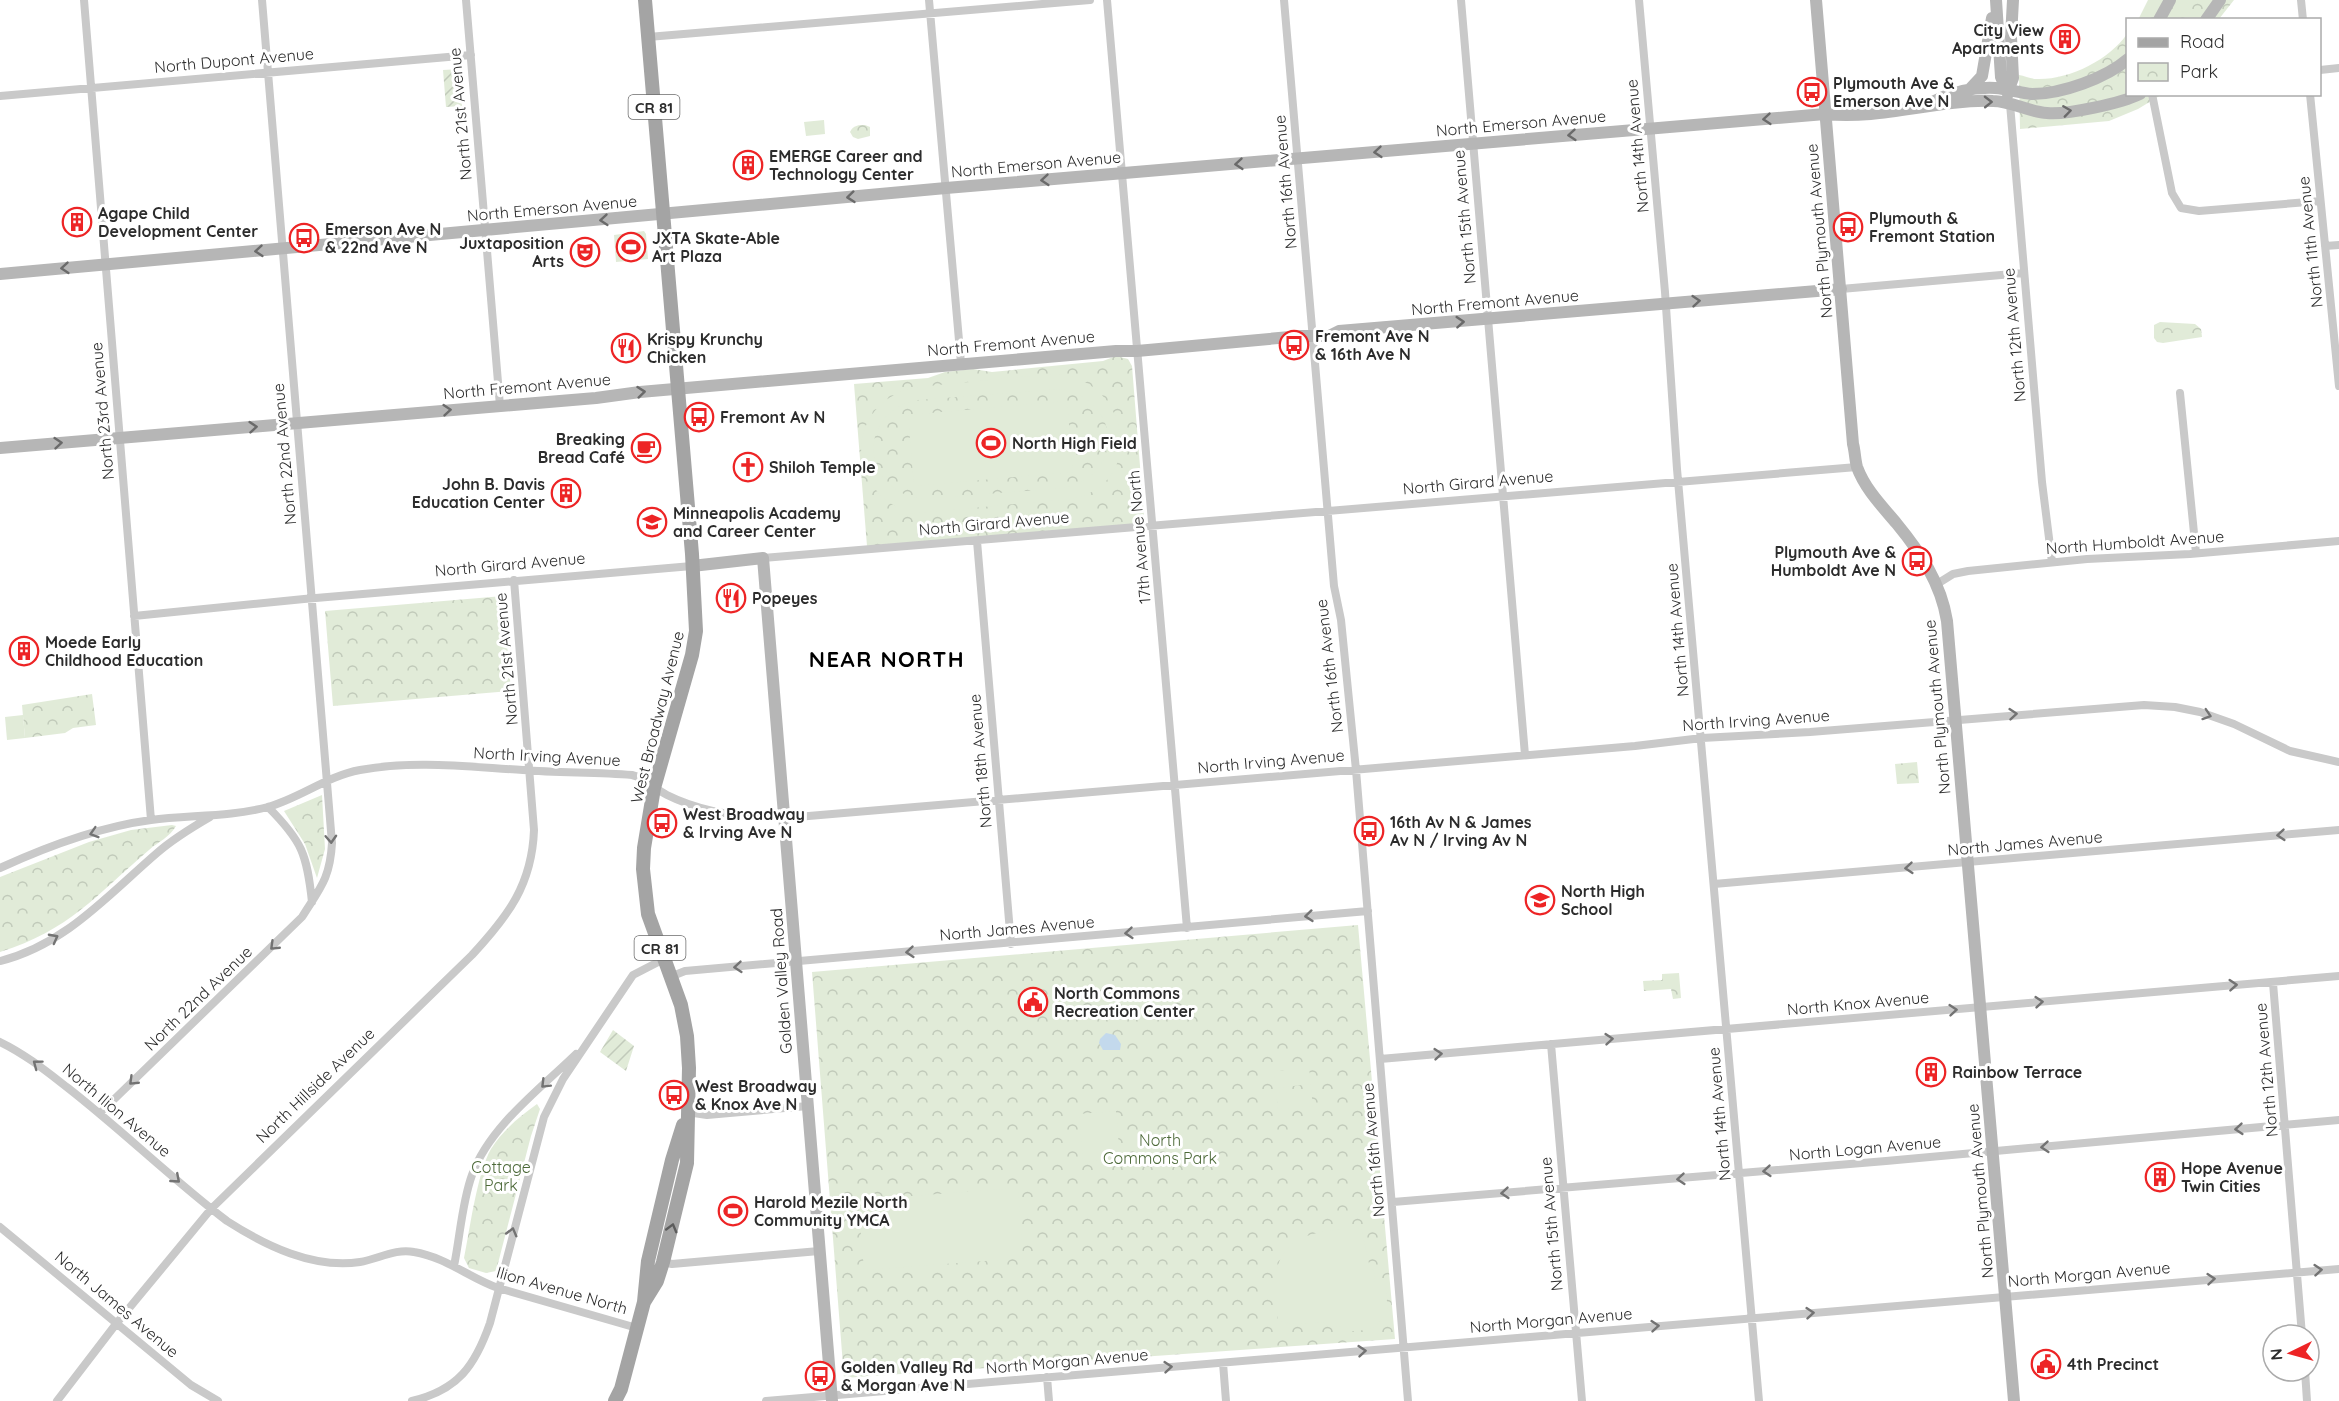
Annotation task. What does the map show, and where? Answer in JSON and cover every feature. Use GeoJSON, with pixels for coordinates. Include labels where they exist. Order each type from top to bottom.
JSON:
{"type":"FeatureCollection","features":[{"type":"Feature","properties":{"kind":"main road","name":"West Broadway Avenue"},"geometry":{"type":"LineString","coordinates":[[644,1302],[657,1281],[663,1262],[687,1163],[689,1068],[687,1036],[681,1005],[648,914],[643,869],[644,848],[654,788],[696,631],[645,0]]}},
{"type":"Feature","properties":{"kind":"main road","name":"West Broadway Avenue"},"geometry":{"type":"LineString","coordinates":[[615,1401],[621,1389],[644,1302],[648,1261],[672,1160],[687,1112]]}},
{"type":"Feature","properties":{"kind":"street","name":"North 23rd Avenue"},"geometry":{"type":"LineString","coordinates":[[84,0],[151,820]]}},
{"type":"Feature","properties":{"kind":"street","name":"North 22nd Avenue"},"geometry":{"type":"LineString","coordinates":[[100,1113],[303,917],[327,877],[331,858],[262,0]]}},
{"type":"Feature","properties":{"kind":"street","name":"North 21st Avenue"},"geometry":{"type":"LineString","coordinates":[[466,0],[500,406]]}},
{"type":"Feature","properties":{"kind":"street"},"geometry":{"type":"LineString","coordinates":[[929,0],[961,363]]}},
{"type":"Feature","properties":{"kind":"street"},"geometry":{"type":"LineString","coordinates":[[648,37],[1090,0]]}},
{"type":"Feature","properties":{"kind":"street","name":"17th Avenue North"},"geometry":{"type":"LineString","coordinates":[[1107,0],[1187,928]]}},
{"type":"Feature","properties":{"kind":"street","name":"North 16th Avenue"},"geometry":{"type":"LineString","coordinates":[[1284,0],[1327,512],[1334,586],[1341,620],[1356,770],[1408,1401]]}},
{"type":"Feature","properties":{"kind":"street","name":"North 15th Avenue"},"geometry":{"type":"LineString","coordinates":[[1461,0],[1526,755]]}},
{"type":"Feature","properties":{"kind":"street","name":"North 14th Avenue"},"geometry":{"type":"LineString","coordinates":[[1639,0],[1759,1401]]}},
{"type":"Feature","properties":{"kind":"street","name":"North Plymouth Avenue"},"geometry":{"type":"LineString","coordinates":[[1816,0],[1853,444],[1857,466],[1876,500],[1924,560],[1937,584],[1945,606],[2014,1401]]}},
{"type":"Feature","properties":{"kind":"street"},"geometry":{"type":"LineString","coordinates":[[2008,91],[2013,78],[2011,37],[2013,0]]}},
{"type":"Feature","properties":{"kind":"street"},"geometry":{"type":"LineString","coordinates":[[2160,18],[2170,0]]}},
{"type":"Feature","properties":{"kind":"street"},"geometry":{"type":"LineString","coordinates":[[2207,18],[2220,0]]}},
{"type":"Feature","properties":{"kind":"street"},"geometry":{"type":"LineString","coordinates":[[2301,0],[2303,18]]}},
{"type":"Feature","properties":{"kind":"street"},"geometry":{"type":"LineString","coordinates":[[1995,1],[2001,77],[2008,91],[2010,105]]}},
{"type":"Feature","properties":{"kind":"street"},"geometry":{"type":"LineString","coordinates":[[1969,90],[1982,76],[1995,1]]}},
{"type":"Feature","properties":{"kind":"street","name":"North Dupont Avenue"},"geometry":{"type":"LineString","coordinates":[[0,96],[471,55]]}},
{"type":"Feature","properties":{"kind":"street"},"geometry":{"type":"LineString","coordinates":[[1924,105],[1952,93],[1969,90],[1995,88],[2034,94],[2056,90],[2095,80],[2126,60]]}},
{"type":"Feature","properties":{"kind":"street"},"geometry":{"type":"LineString","coordinates":[[2321,70],[2339,68]]}},
{"type":"Feature","properties":{"kind":"street"},"geometry":{"type":"LineString","coordinates":[[1924,105],[1995,100],[2048,113],[2125,102],[2136,96]]}},
{"type":"Feature","properties":{"kind":"street"},"geometry":{"type":"LineString","coordinates":[[2152,96],[2172,193],[2181,208],[2199,211],[2320,201]]}},
{"type":"Feature","properties":{"kind":"street","name":"North 11th Avenue"},"geometry":{"type":"LineString","coordinates":[[2310,96],[2339,386]]}},
{"type":"Feature","properties":{"kind":"street","name":"North Emerson Avenue"},"geometry":{"type":"LineString","coordinates":[[0,274],[946,188],[1650,128],[1825,114],[1847,116],[1890,113],[1924,105]]}},
{"type":"Feature","properties":{"kind":"street","name":"North 12th Avenue"},"geometry":{"type":"LineString","coordinates":[[2010,105],[2042,482],[2052,562]]}},
{"type":"Feature","properties":{"kind":"street"},"geometry":{"type":"LineString","coordinates":[[2325,246],[2339,245]]}},
{"type":"Feature","properties":{"kind":"street","name":"North Fremont Avenue"},"geometry":{"type":"LineString","coordinates":[[0,448],[500,406],[961,363],[1137,351],[1301,336],[1329,336],[1339,332],[2024,273]]}},
{"type":"Feature","properties":{"kind":"street"},"geometry":{"type":"LineString","coordinates":[[2180,393],[2196,553]]}},
{"type":"Feature","properties":{"kind":"street","name":"North Girard Avenue"},"geometry":{"type":"LineString","coordinates":[[134,616],[764,558],[1857,466]]}},
{"type":"Feature","properties":{"kind":"street","name":"North 18th Avenue"},"geometry":{"type":"LineString","coordinates":[[977,541],[1011,944]]}},
{"type":"Feature","properties":{"kind":"street","name":"North Humboldt Avenue"},"geometry":{"type":"LineString","coordinates":[[1937,584],[1957,572],[2052,562],[2339,541]]}},
{"type":"Feature","properties":{"kind":"street","name":"Golden Valley Road"},"geometry":{"type":"LineString","coordinates":[[764,558],[832,1398]]}},
{"type":"Feature","properties":{"kind":"street","name":"North 21st Avenue"},"geometry":{"type":"LineString","coordinates":[[514,580],[530,771]]}},
{"type":"Feature","properties":{"kind":"street","name":"North Irving Avenue"},"geometry":{"type":"LineString","coordinates":[[0,868],[71,840],[111,828],[151,820],[213,815],[268,807],[357,770],[387,765],[458,766],[632,775],[686,802],[720,812],[742,816],[785,818],[1635,746],[1702,738],[1810,732],[2144,705],[2175,707],[2200,712],[2234,724],[2290,751],[2339,762]]}},
{"type":"Feature","properties":{"kind":"street","name":"North Hillside Avenue"},"geometry":{"type":"LineString","coordinates":[[57,1401],[116,1324],[211,1209],[472,955],[506,916],[517,898],[531,862],[534,830],[530,771]]}},
{"type":"Feature","properties":{"kind":"street"},"geometry":{"type":"LineString","coordinates":[[268,807],[291,829],[303,849],[309,871],[312,902]]}},
{"type":"Feature","properties":{"kind":"street","name":"North Irving Avenue"},"geometry":{"type":"LineString","coordinates":[[0,961],[34,949],[68,930],[95,910],[158,852],[177,837],[213,815]]}},
{"type":"Feature","properties":{"kind":"street","name":"North James Avenue"},"geometry":{"type":"LineString","coordinates":[[1714,884],[2339,830]]}},
{"type":"Feature","properties":{"kind":"street","name":"North James Avenue"},"geometry":{"type":"LineString","coordinates":[[670,976],[686,971],[1368,911]]}},
{"type":"Feature","properties":{"kind":"street"},"geometry":{"type":"LineString","coordinates":[[412,1401],[452,1384],[468,1370],[483,1342],[544,1117],[563,1079],[633,975],[664,959]]}},
{"type":"Feature","properties":{"kind":"street","name":"North Knox Avenue"},"geometry":{"type":"LineString","coordinates":[[1380,1059],[2339,976]]}},
{"type":"Feature","properties":{"kind":"street","name":"North 12th Avenue"},"geometry":{"type":"LineString","coordinates":[[2273,983],[2301,1323]]}},
{"type":"Feature","properties":{"kind":"street","name":"North Ilion Avenue"},"geometry":{"type":"LineString","coordinates":[[0,1042],[38,1065],[100,1113],[211,1209]]}},
{"type":"Feature","properties":{"kind":"street"},"geometry":{"type":"LineString","coordinates":[[454,1266],[469,1183],[483,1152],[496,1132],[513,1114],[587,1043]]}},
{"type":"Feature","properties":{"kind":"street","name":"North 15th Avenue"},"geometry":{"type":"LineString","coordinates":[[1551,1044],[1582,1401]]}},
{"type":"Feature","properties":{"kind":"street"},"geometry":{"type":"LineString","coordinates":[[687,1112],[707,1114],[808,1106]]}},
{"type":"Feature","properties":{"kind":"street","name":"North Logan Avenue"},"geometry":{"type":"LineString","coordinates":[[1393,1202],[1739,1174],[2339,1120]]}},
{"type":"Feature","properties":{"kind":"street","name":"Ilion Avenue North"},"geometry":{"type":"LineString","coordinates":[[211,1209],[248,1235],[300,1257],[333,1262],[359,1262],[387,1254],[413,1251],[454,1266],[498,1288],[637,1328]]}},
{"type":"Feature","properties":{"kind":"street","name":"North James Avenue"},"geometry":{"type":"LineString","coordinates":[[0,1227],[191,1385],[218,1401]]}},
{"type":"Feature","properties":{"kind":"street"},"geometry":{"type":"LineString","coordinates":[[663,1262],[672,1264],[819,1251]]}},
{"type":"Feature","properties":{"kind":"street","name":"North Morgan Avenue"},"geometry":{"type":"LineString","coordinates":[[766,1401],[832,1398],[1047,1377],[2339,1269]]}},
{"type":"Feature","properties":{"kind":"street"},"geometry":{"type":"LineString","coordinates":[[1223,1363],[1226,1401]]}},
{"type":"Feature","properties":{"kind":"street"},"geometry":{"type":"LineString","coordinates":[[1047,1377],[1049,1401]]}},
{"type":"Feature","properties":{"kind":"street"},"geometry":{"type":"LineString","coordinates":[[2306,1383],[2307,1401]]}},
{"type":"Feature","properties":{"kind":"green space"},"geometry":{"type":"Polygon","coordinates":[[[2148,0],[2234,0],[2220,18],[2139,18],[2148,0]]]}},
{"type":"Feature","properties":{"kind":"green space"},"geometry":{"type":"Polygon","coordinates":[[[2126,35],[2126,96],[2159,96],[2138,109],[2109,121],[2020,129],[2019,75],[2035,79],[2075,72],[2099,60],[2126,35]]]}},
{"type":"Feature","properties":{"kind":"green space"},"geometry":{"type":"Polygon","coordinates":[[[459,69],[462,106],[446,107],[443,70],[459,69]]]}},
{"type":"Feature","properties":{"kind":"green space"},"geometry":{"type":"Polygon","coordinates":[[[824,120],[825,134],[806,136],[804,122],[824,120]]]}},
{"type":"Feature","properties":{"kind":"green space"},"geometry":{"type":"Polygon","coordinates":[[[865,125],[870,127],[870,136],[858,139],[853,137],[850,132],[853,128],[865,125]]]}},
{"type":"Feature","properties":{"kind":"green space","name":"JXTA Skate-Able Art Plaza"},"geometry":{"type":"Polygon","coordinates":[[[644,231],[648,259],[616,262],[614,235],[644,231]]]}},
{"type":"Feature","properties":{"kind":"green space"},"geometry":{"type":"Polygon","coordinates":[[[2160,322],[2195,324],[2201,329],[2202,337],[2157,342],[2154,338],[2154,325],[2160,322]]]}},
{"type":"Feature","properties":{"kind":"green space"},"geometry":{"type":"Polygon","coordinates":[[[1116,356],[1128,359],[1132,366],[1144,516],[1137,524],[867,546],[854,384],[928,378],[945,372],[973,369],[992,372],[1103,361],[1116,356]]]}},
{"type":"Feature","properties":{"kind":"green space"},"geometry":{"type":"Polygon","coordinates":[[[1052,374],[1078,379],[1099,392],[1113,410],[1120,432],[1120,454],[1112,474],[1095,490],[1070,499],[896,515],[895,506],[878,492],[867,475],[861,456],[862,438],[869,420],[880,405],[897,394],[918,387],[1052,374]],[[1062,389],[918,400],[898,407],[884,420],[876,435],[874,452],[878,468],[888,483],[903,494],[924,499],[1062,488],[1082,481],[1097,470],[1105,455],[1108,439],[1105,423],[1096,408],[1082,397],[1062,389]]]}},
{"type":"Feature","properties":{"kind":"green space","name":"North High Field"},"geometry":{"type":"Polygon","coordinates":[[[1067,401],[1073,472],[914,486],[908,415],[1067,401]]]}},
{"type":"Feature","properties":{"kind":"green space"},"geometry":{"type":"Polygon","coordinates":[[[503,596],[511,691],[333,706],[325,611],[503,596]]]}},
{"type":"Feature","properties":{"kind":"green space"},"geometry":{"type":"Polygon","coordinates":[[[92,694],[96,725],[73,728],[65,733],[25,738],[22,705],[92,694]]]}},
{"type":"Feature","properties":{"kind":"green space"},"geometry":{"type":"Polygon","coordinates":[[[23,715],[25,738],[7,740],[5,717],[23,715]]]}},
{"type":"Feature","properties":{"kind":"green space"},"geometry":{"type":"Polygon","coordinates":[[[1917,762],[1919,783],[1897,784],[1895,764],[1917,762]]]}},
{"type":"Feature","properties":{"kind":"green space"},"geometry":{"type":"Polygon","coordinates":[[[322,795],[325,849],[317,878],[305,844],[284,811],[322,795]]]}},
{"type":"Feature","properties":{"kind":"green space"},"geometry":{"type":"Polygon","coordinates":[[[176,826],[171,833],[97,897],[64,922],[24,943],[0,952],[0,877],[89,842],[131,830],[176,826]]]}},
{"type":"Feature","properties":{"kind":"green space","name":"North Commons Park"},"geometry":{"type":"Polygon","coordinates":[[[1358,925],[1395,1339],[844,1378],[812,972],[1358,925]]]}},
{"type":"Feature","properties":{"kind":"green space"},"geometry":{"type":"Polygon","coordinates":[[[1679,973],[1681,998],[1673,999],[1671,989],[1644,991],[1643,981],[1662,980],[1662,974],[1679,973]]]}},
{"type":"Feature","properties":{"kind":"green space"},"geometry":{"type":"Polygon","coordinates":[[[613,1030],[634,1046],[626,1071],[600,1052],[613,1030]]]}},
{"type":"Feature","properties":{"kind":"green space"},"geometry":{"type":"Polygon","coordinates":[[[1309,1068],[1311,1084],[1276,1088],[1274,1071],[1309,1068]]]}},
{"type":"Feature","properties":{"kind":"green space"},"geometry":{"type":"Polygon","coordinates":[[[1311,1090],[1313,1106],[1278,1109],[1276,1093],[1311,1090]]]}},
{"type":"Feature","properties":{"kind":"green space","name":"Cottage Park"},"geometry":{"type":"Polygon","coordinates":[[[537,1104],[540,1109],[496,1271],[486,1273],[469,1268],[464,1258],[478,1186],[486,1159],[495,1142],[506,1130],[537,1104]]]}},
{"type":"Feature","properties":{"kind":"green space"},"geometry":{"type":"Polygon","coordinates":[[[1116,1111],[1120,1159],[1083,1162],[1079,1114],[1116,1111]]]}},
{"type":"Feature","properties":{"kind":"green space"},"geometry":{"type":"Polygon","coordinates":[[[1018,1188],[1023,1258],[864,1270],[858,1200],[1018,1188]]]}},
{"type":"Feature","properties":{"kind":"green space"},"geometry":{"type":"Polygon","coordinates":[[[1361,1228],[1370,1268],[1374,1271],[1375,1284],[1385,1284],[1388,1310],[1384,1311],[1379,1323],[1369,1329],[1342,1332],[1341,1326],[1329,1327],[1322,1322],[1295,1324],[1278,1321],[1275,1280],[1280,1260],[1287,1249],[1297,1241],[1321,1232],[1361,1228]]]}},
{"type":"Feature","properties":{"kind":"water"},"geometry":{"type":"Polygon","coordinates":[[[1106,1033],[1115,1035],[1121,1044],[1120,1050],[1103,1050],[1099,1043],[1106,1033]]]}},
{"type":"Feature","properties":{"kind":"place","name":"City View Apartments"},"geometry":{"type":"Point","coordinates":[2065,39]}},
{"type":"Feature","properties":{"kind":"place","name":"Plymouth Ave & Emerson Ave N"},"geometry":{"type":"Point","coordinates":[1812,92]}},
{"type":"Feature","properties":{"kind":"place","name":"EMERGE Career and Technology Center"},"geometry":{"type":"Point","coordinates":[748,165]}},
{"type":"Feature","properties":{"kind":"place","name":"Agape Child Development Center"},"geometry":{"type":"Point","coordinates":[77,222]}},
{"type":"Feature","properties":{"kind":"place","name":"Plymouth & Fremont Station"},"geometry":{"type":"Point","coordinates":[1848,227]}},
{"type":"Feature","properties":{"kind":"place","name":"Emerson Ave N & 22nd Ave N"},"geometry":{"type":"Point","coordinates":[304,238]}},
{"type":"Feature","properties":{"kind":"place","name":"JXTA Skate-Able Art Plaza"},"geometry":{"type":"Point","coordinates":[631,247]}},
{"type":"Feature","properties":{"kind":"place","name":"Juxtaposition Arts"},"geometry":{"type":"Point","coordinates":[585,252]}},
{"type":"Feature","properties":{"kind":"place","name":"Fremont Ave N & 16th Ave N"},"geometry":{"type":"Point","coordinates":[1294,345]}},
{"type":"Feature","properties":{"kind":"place","name":"Krispy Krunchy Chicken"},"geometry":{"type":"Point","coordinates":[626,348]}},
{"type":"Feature","properties":{"kind":"place","name":"Fremont Av N"},"geometry":{"type":"Point","coordinates":[699,417]}},
{"type":"Feature","properties":{"kind":"place","name":"North High Field"},"geometry":{"type":"Point","coordinates":[991,443]}},
{"type":"Feature","properties":{"kind":"place","name":"Breaking Bread Café"},"geometry":{"type":"Point","coordinates":[646,448]}},
{"type":"Feature","properties":{"kind":"place","name":"Shiloh Temple"},"geometry":{"type":"Point","coordinates":[748,467]}},
{"type":"Feature","properties":{"kind":"place","name":"John B. Davis Education Center"},"geometry":{"type":"Point","coordinates":[566,493]}},
{"type":"Feature","properties":{"kind":"place","name":"Minneapolis Academy and Career Center"},"geometry":{"type":"Point","coordinates":[652,522]}},
{"type":"Feature","properties":{"kind":"place","name":"Plymouth Ave & Humboldt Ave N"},"geometry":{"type":"Point","coordinates":[1917,561]}},
{"type":"Feature","properties":{"kind":"place","name":"Popeyes"},"geometry":{"type":"Point","coordinates":[731,598]}},
{"type":"Feature","properties":{"kind":"place","name":"Moede Early Childhood Education"},"geometry":{"type":"Point","coordinates":[24,651]}},
{"type":"Feature","properties":{"kind":"place","name":"West Broadway & Irving Ave N"},"geometry":{"type":"Point","coordinates":[662,823]}},
{"type":"Feature","properties":{"kind":"place","name":"16th Av N & James Av N / Irving Av N"},"geometry":{"type":"Point","coordinates":[1369,831]}},
{"type":"Feature","properties":{"kind":"place","name":"North High School"},"geometry":{"type":"Point","coordinates":[1540,900]}},
{"type":"Feature","properties":{"kind":"place","name":"North Commons Recreation Center"},"geometry":{"type":"Point","coordinates":[1033,1002]}},
{"type":"Feature","properties":{"kind":"place","name":"Rainbow Terrace"},"geometry":{"type":"Point","coordinates":[1931,1072]}},
{"type":"Feature","properties":{"kind":"place","name":"West Broadway & Knox Ave N"},"geometry":{"type":"Point","coordinates":[674,1095]}},
{"type":"Feature","properties":{"kind":"place","name":"Hope Avenue Twin Cities"},"geometry":{"type":"Point","coordinates":[2160,1177]}},
{"type":"Feature","properties":{"kind":"place","name":"Harold Mezile North Community YMCA"},"geometry":{"type":"Point","coordinates":[733,1211]}},
{"type":"Feature","properties":{"kind":"place","name":"4th Precinct"},"geometry":{"type":"Point","coordinates":[2046,1364]}},
{"type":"Feature","properties":{"kind":"place","name":"Golden Valley Rd & Morgan Ave N"},"geometry":{"type":"Point","coordinates":[820,1376]}},
{"type":"Feature","properties":{"kind":"district","name":"NEAR NORTH"},"geometry":{"type":"Point","coordinates":[887,659]}}]}
